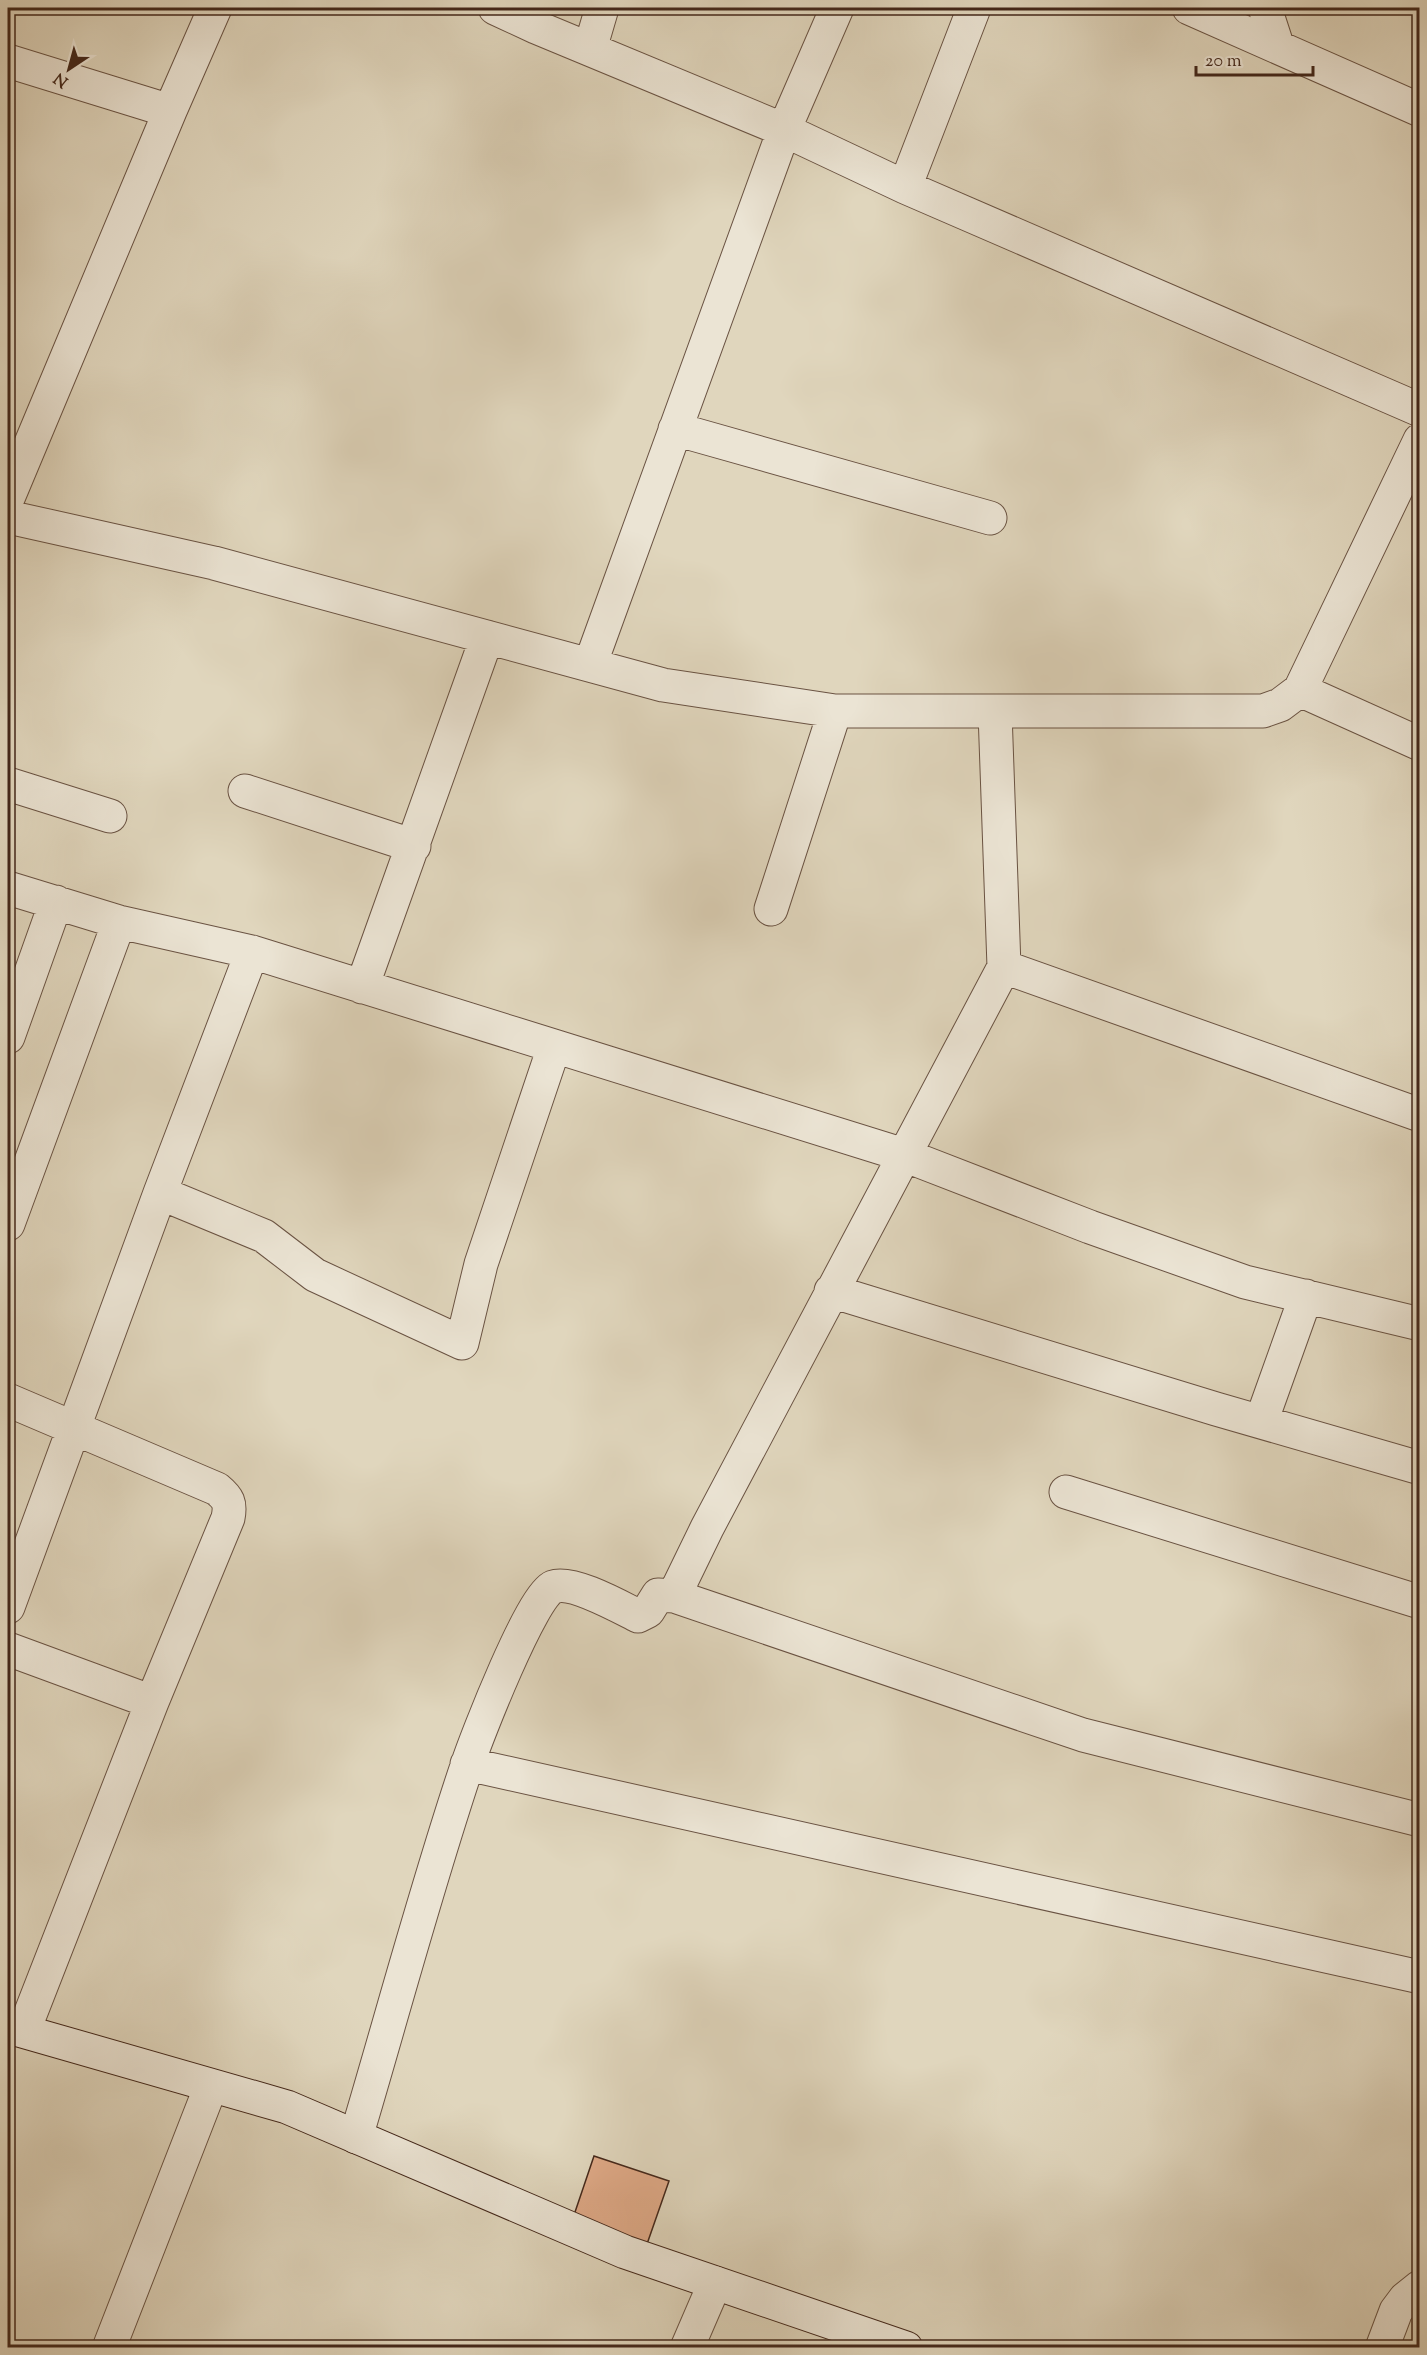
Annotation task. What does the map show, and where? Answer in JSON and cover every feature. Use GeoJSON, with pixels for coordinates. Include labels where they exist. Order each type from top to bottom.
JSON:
{"type":"FeatureCollection","features":[{"type":"Feature","properties":{"kind":"street"},"geometry":{"type":"LineString","coordinates":[[8,498],[215,8]]}},
{"type":"Feature","properties":{"kind":"street"},"geometry":{"type":"LineString","coordinates":[[495,8],[784,130],[905,187],[1419,410]]}},
{"type":"Feature","properties":{"kind":"street"},"geometry":{"type":"LineString","coordinates":[[590,49],[603,8]]}},
{"type":"Feature","properties":{"kind":"street"},"geometry":{"type":"LineString","coordinates":[[590,664],[784,130],[837,8]]}},
{"type":"Feature","properties":{"kind":"street"},"geometry":{"type":"LineString","coordinates":[[905,187],[974,8]]}},
{"type":"Feature","properties":{"kind":"street"},"geometry":{"type":"LineString","coordinates":[[1189,8],[1277,45],[1419,110]]}},
{"type":"Feature","properties":{"kind":"street"},"geometry":{"type":"LineString","coordinates":[[1265,8],[1277,45]]}},
{"type":"Feature","properties":{"kind":"street"},"geometry":{"type":"LineString","coordinates":[[8,61],[170,111]]}},
{"type":"Feature","properties":{"kind":"street"},"geometry":{"type":"LineString","coordinates":[[675,429],[990,518]]}},
{"type":"Feature","properties":{"kind":"street"},"geometry":{"type":"LineString","coordinates":[[8,517],[214,563],[663,685],[835,711],[1263,711],[1280,705],[1300,690],[1419,440]]}},
{"type":"Feature","properties":{"kind":"street"},"geometry":{"type":"LineString","coordinates":[[362,987],[487,637]]}},
{"type":"Feature","properties":{"kind":"street"},"geometry":{"type":"LineString","coordinates":[[1300,690],[1419,744]]}},
{"type":"Feature","properties":{"kind":"street"},"geometry":{"type":"LineString","coordinates":[[771,909],[835,711]]}},
{"type":"Feature","properties":{"kind":"street"},"geometry":{"type":"LineString","coordinates":[[674,1596],[831,1291],[1004,967],[995,712]]}},
{"type":"Feature","properties":{"kind":"street"},"geometry":{"type":"LineString","coordinates":[[8,784],[110,816]]}},
{"type":"Feature","properties":{"kind":"street"},"geometry":{"type":"LineString","coordinates":[[245,791],[414,846]]}},
{"type":"Feature","properties":{"kind":"street"},"geometry":{"type":"LineString","coordinates":[[8,888],[119,922],[252,952],[904,1155],[1090,1227],[1245,1282],[1419,1324]]}},
{"type":"Feature","properties":{"kind":"street"},"geometry":{"type":"LineString","coordinates":[[8,1037],[56,902]]}},
{"type":"Feature","properties":{"kind":"street"},"geometry":{"type":"LineString","coordinates":[[8,1224],[119,922]]}},
{"type":"Feature","properties":{"kind":"street"},"geometry":{"type":"LineString","coordinates":[[8,1607],[160,1193],[252,952]]}},
{"type":"Feature","properties":{"kind":"street"},"geometry":{"type":"LineString","coordinates":[[1004,967],[1419,1115]]}},
{"type":"Feature","properties":{"kind":"street"},"geometry":{"type":"LineString","coordinates":[[160,1193],[264,1236],[315,1275],[462,1343],[481,1264],[554,1047]]}},
{"type":"Feature","properties":{"kind":"street"},"geometry":{"type":"LineString","coordinates":[[831,1291],[1419,1468]]}},
{"type":"Feature","properties":{"kind":"street"},"geometry":{"type":"LineString","coordinates":[[1261,1422],[1306,1296]]}},
{"type":"Feature","properties":{"kind":"street"},"geometry":{"type":"LineString","coordinates":[[8,1400],[217,1489],[228,1498],[230,1506],[228,1518],[16,2029],[287,2107],[625,2252],[906,2348]]}},
{"type":"Feature","properties":{"kind":"street"},"geometry":{"type":"LineString","coordinates":[[1066,1492],[1419,1602]]}},
{"type":"Feature","properties":{"kind":"street"},"geometry":{"type":"LineString","coordinates":[[356,2137],[467,1764],[525,1624],[552,1587],[565,1585],[638,1616],[648,1611],[658,1595],[674,1596],[1083,1735],[1419,1820]]}},
{"type":"Feature","properties":{"kind":"street"},"geometry":{"type":"LineString","coordinates":[[8,1649],[152,1702]]}},
{"type":"Feature","properties":{"kind":"street"},"geometry":{"type":"LineString","coordinates":[[467,1764],[1419,1977]]}},
{"type":"Feature","properties":{"kind":"street"},"geometry":{"type":"LineString","coordinates":[[109,2348],[211,2086]]}},
{"type":"Feature","properties":{"kind":"street"},"geometry":{"type":"LineString","coordinates":[[687,2348],[715,2283]]}},
{"type":"Feature","properties":{"kind":"street"},"geometry":{"type":"LineString","coordinates":[[1382,2348],[1396,2311],[1405,2299],[1419,2289]]}},
{"type":"Feature","properties":{"kind":"building"},"geometry":{"type":"Polygon","coordinates":[[[594,2156],[669,2181],[647,2244],[573,2218],[594,2156]]]}}]}
